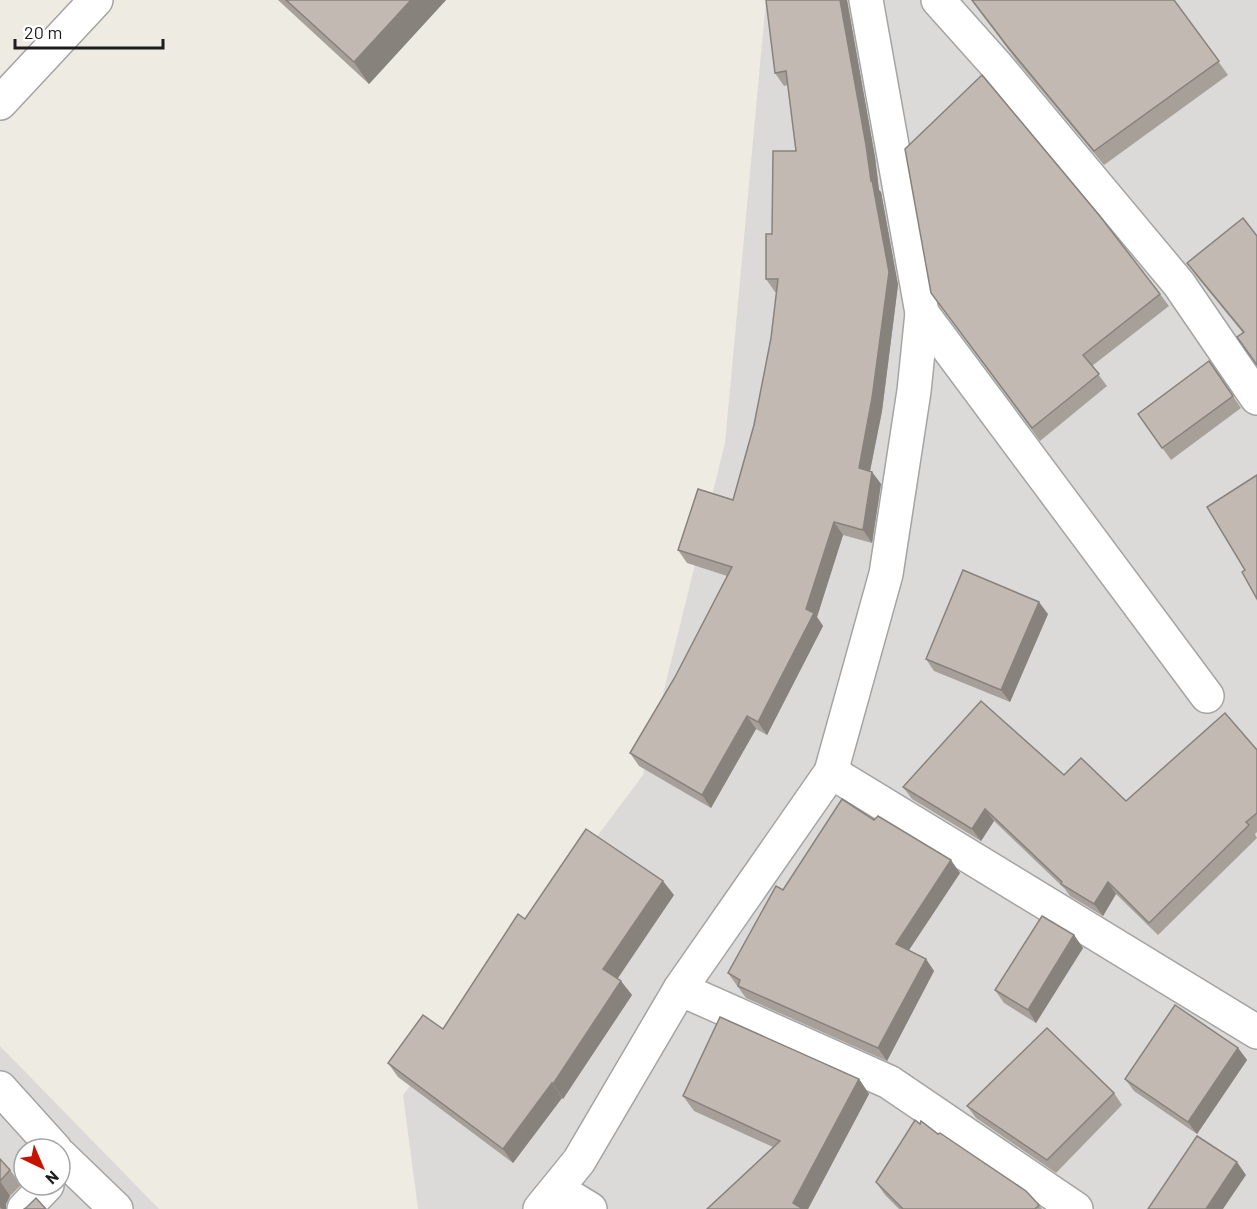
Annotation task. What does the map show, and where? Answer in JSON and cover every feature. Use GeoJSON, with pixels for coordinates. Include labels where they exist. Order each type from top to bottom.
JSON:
{"type":"FeatureCollection","features":[{"type":"Feature","properties":{"kind":"street"},"geometry":{"type":"LineString","coordinates":[[0,103],[96,0]]}},
{"type":"Feature","properties":{"kind":"street"},"geometry":{"type":"LineString","coordinates":[[590,1209],[549,1199],[579,1161],[680,989],[831,772],[886,574],[914,391],[922,313],[866,0]]}},
{"type":"Feature","properties":{"kind":"street"},"geometry":{"type":"LineString","coordinates":[[938,0],[997,66],[1179,284],[1257,398]]}},
{"type":"Feature","properties":{"kind":"street"},"geometry":{"type":"LineString","coordinates":[[922,313],[1207,696]]}},
{"type":"Feature","properties":{"kind":"street"},"geometry":{"type":"LineString","coordinates":[[831,772],[1257,1032]]}},
{"type":"Feature","properties":{"kind":"street"},"geometry":{"type":"LineString","coordinates":[[680,989],[889,1082],[1076,1209]]}},
{"type":"Feature","properties":{"kind":"street"},"geometry":{"type":"LineString","coordinates":[[0,1088],[37,1137]]}},
{"type":"Feature","properties":{"kind":"street"},"geometry":{"type":"LineString","coordinates":[[72,1176],[116,1209]]}},
{"type":"Feature","properties":{"kind":"street"},"geometry":{"type":"LineString","coordinates":[[24,1209],[33,1197]]}},
{"type":"Feature","properties":{"kind":"shaded area"},"geometry":{"type":"Polygon","coordinates":[[[766,0],[1257,0],[1257,1209],[418,1209],[403,1095],[643,775],[725,443],[766,0]]]}},
{"type":"Feature","properties":{"kind":"shaded area"},"geometry":{"type":"Polygon","coordinates":[[[0,1046],[159,1209],[0,1209],[0,1046]]]}},
{"type":"Feature","properties":{"kind":"building"},"geometry":{"type":"Polygon","coordinates":[[[286,0],[411,0],[354,62],[286,0]]]}},
{"type":"Feature","properties":{"kind":"building"},"geometry":{"type":"Polygon","coordinates":[[[766,0],[840,0],[889,272],[872,398],[859,468],[872,472],[863,530],[834,522],[806,609],[814,613],[758,722],[747,716],[702,795],[630,753],[675,677],[732,567],[678,550],[698,489],[733,500],[754,425],[771,338],[778,279],[766,279],[766,234],[772,234],[773,151],[796,151],[786,71],[775,73],[766,0]]]}},
{"type":"Feature","properties":{"kind":"building"},"geometry":{"type":"Polygon","coordinates":[[[972,0],[1174,0],[1219,61],[1094,151],[972,0]]]}},
{"type":"Feature","properties":{"kind":"building"},"geometry":{"type":"Polygon","coordinates":[[[982,75],[1099,215],[1160,294],[1083,355],[1099,374],[1032,428],[931,293],[905,149],[982,75]]]}},
{"type":"Feature","properties":{"kind":"building"},"geometry":{"type":"Polygon","coordinates":[[[1243,218],[1257,236],[1257,365],[1237,337],[1244,332],[1187,263],[1243,218]]]}},
{"type":"Feature","properties":{"kind":"building"},"geometry":{"type":"Polygon","coordinates":[[[1209,361],[1233,396],[1162,448],[1138,414],[1209,361]]]}},
{"type":"Feature","properties":{"kind":"building"},"geometry":{"type":"Polygon","coordinates":[[[1257,475],[1257,599],[1242,572],[1245,570],[1207,507],[1257,475]]]}},
{"type":"Feature","properties":{"kind":"building"},"geometry":{"type":"Polygon","coordinates":[[[963,570],[1039,602],[1001,690],[926,659],[963,570]]]}},
{"type":"Feature","properties":{"kind":"building"},"geometry":{"type":"Polygon","coordinates":[[[981,701],[1064,775],[1081,758],[1126,801],[1225,713],[1257,750],[1257,813],[1246,822],[1249,825],[1149,923],[1108,882],[1094,904],[1061,884],[1062,882],[985,809],[972,829],[903,787],[981,701]]]}},
{"type":"Feature","properties":{"kind":"building"},"geometry":{"type":"Polygon","coordinates":[[[842,799],[874,820],[878,816],[951,860],[896,944],[926,959],[878,1048],[738,986],[740,980],[728,973],[776,886],[783,890],[842,799]]]}},
{"type":"Feature","properties":{"kind":"building"},"geometry":{"type":"Polygon","coordinates":[[[586,829],[663,881],[603,969],[621,981],[553,1084],[503,1149],[388,1063],[423,1015],[443,1029],[518,914],[525,919],[586,829]]]}},
{"type":"Feature","properties":{"kind":"building"},"geometry":{"type":"Polygon","coordinates":[[[1042,916],[1074,935],[1028,1010],[995,990],[1042,916]]]}},
{"type":"Feature","properties":{"kind":"building"},"geometry":{"type":"Polygon","coordinates":[[[1175,1005],[1238,1048],[1188,1122],[1125,1079],[1175,1005]]]}},
{"type":"Feature","properties":{"kind":"building"},"geometry":{"type":"Polygon","coordinates":[[[720,1017],[859,1079],[793,1203],[803,1209],[707,1209],[780,1141],[683,1096],[720,1017]]]}},
{"type":"Feature","properties":{"kind":"building"},"geometry":{"type":"Polygon","coordinates":[[[1047,1028],[1114,1093],[1047,1160],[967,1106],[1047,1028]]]}},
{"type":"Feature","properties":{"kind":"building"},"geometry":{"type":"Polygon","coordinates":[[[915,1120],[920,1124],[921,1121],[938,1134],[940,1133],[1026,1191],[1039,1205],[1035,1209],[903,1209],[876,1182],[915,1120]]]}},
{"type":"Feature","properties":{"kind":"building"},"geometry":{"type":"Polygon","coordinates":[[[1197,1136],[1237,1162],[1206,1209],[1148,1209],[1197,1136]]]}},
{"type":"Feature","properties":{"kind":"building"},"geometry":{"type":"Polygon","coordinates":[[[0,1159],[10,1170],[0,1181],[0,1159]]]}},
{"type":"Feature","properties":{"kind":"building"},"geometry":{"type":"Polygon","coordinates":[[[36,1198],[46,1209],[24,1209],[27,1207],[36,1198]]]}}]}
